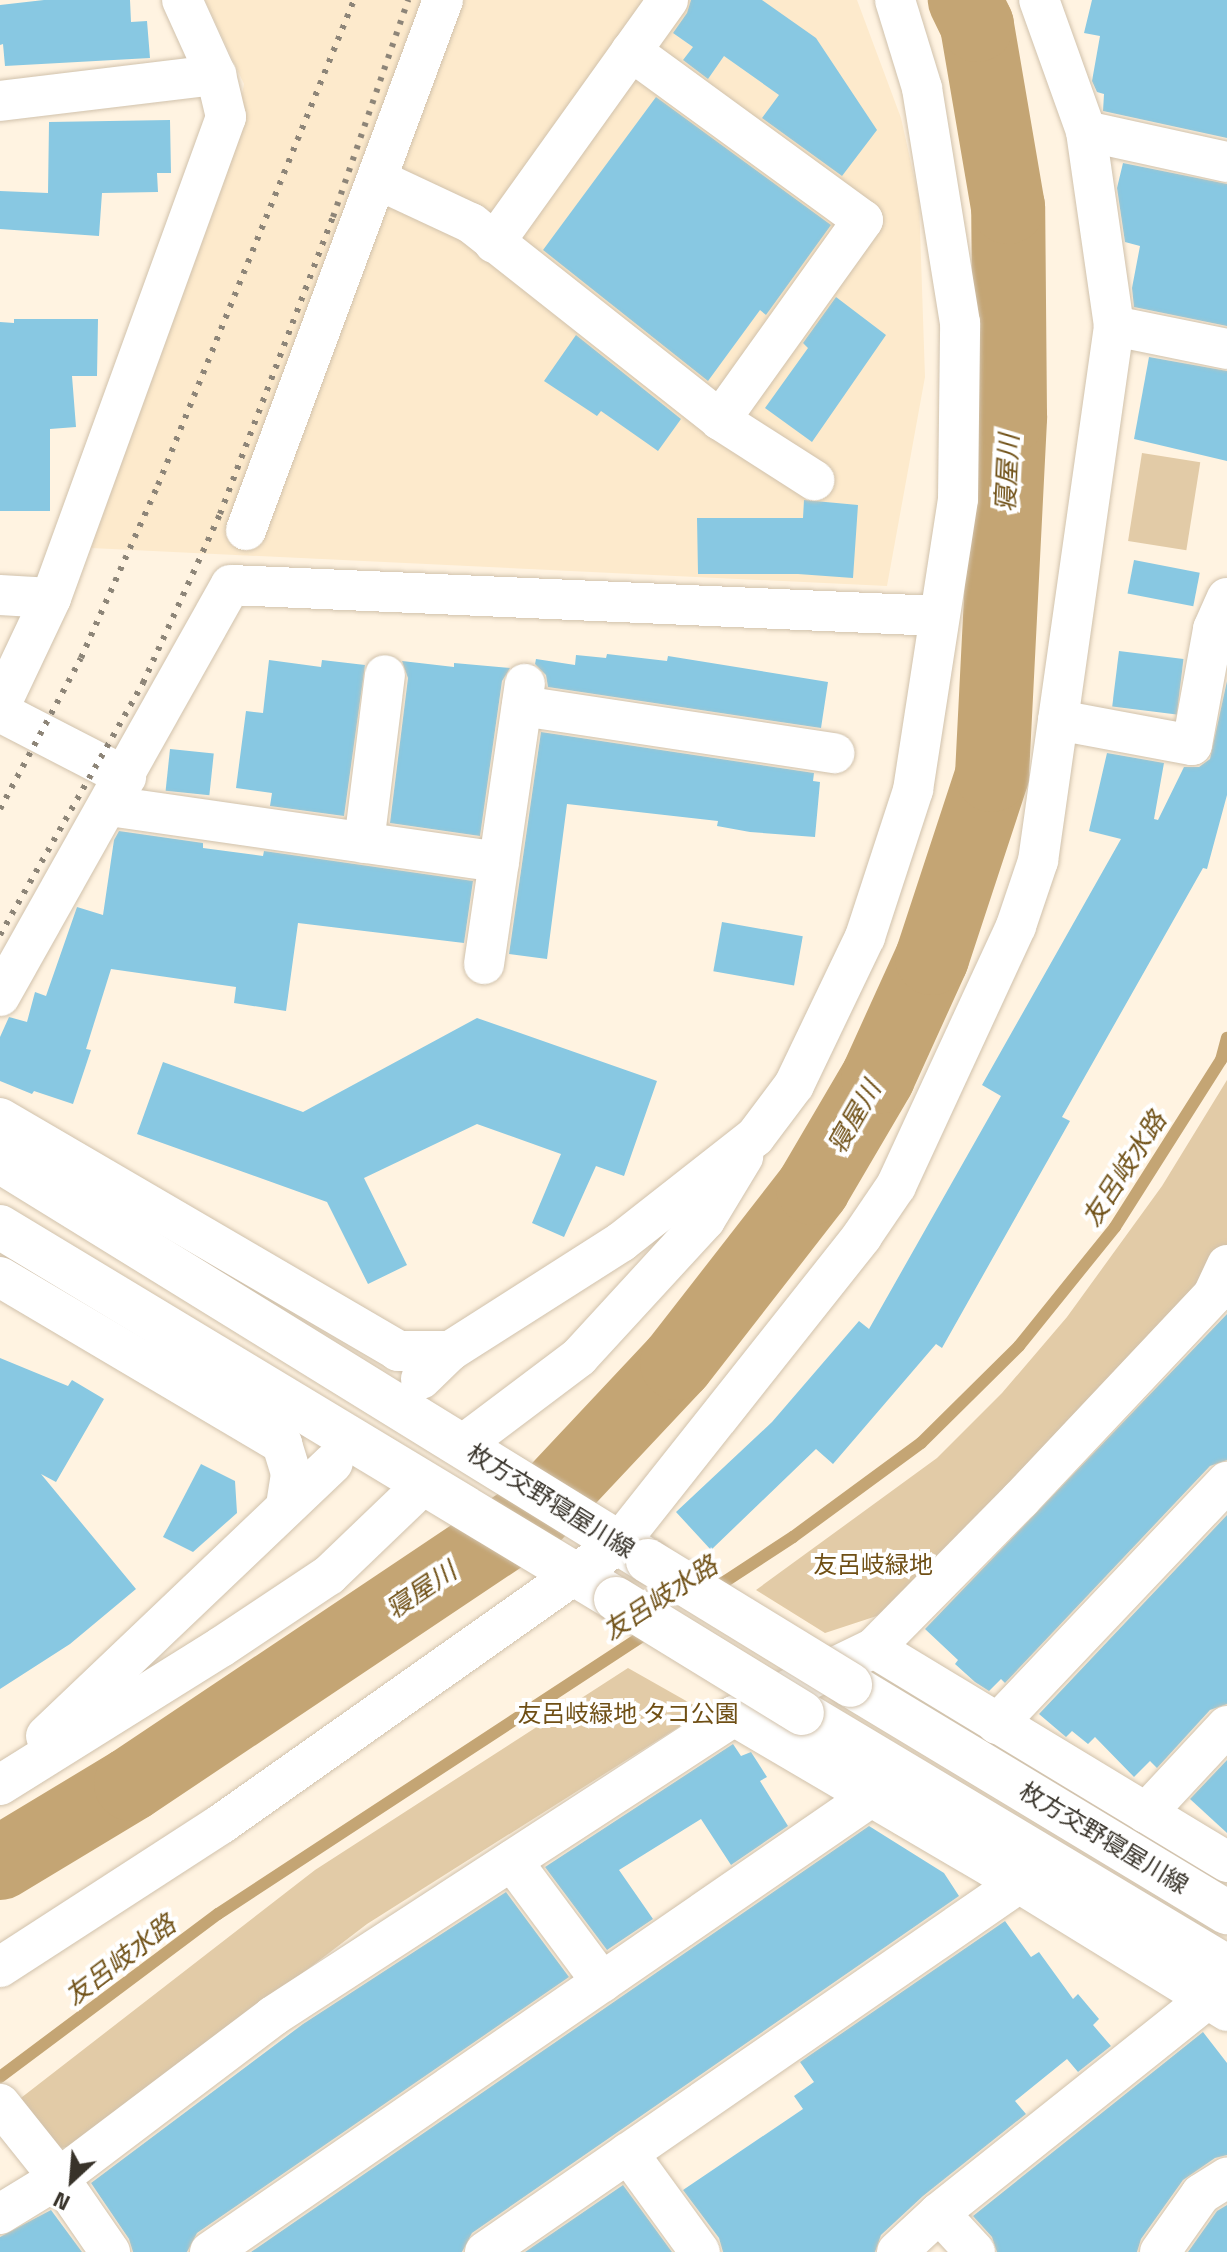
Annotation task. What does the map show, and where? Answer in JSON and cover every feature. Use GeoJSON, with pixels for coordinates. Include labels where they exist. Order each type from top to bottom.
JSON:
{"type":"FeatureCollection","features":[{"type":"Feature","properties":{"kind":"main road","name":"枚方交野寝屋川線"},"geometry":{"type":"LineString","coordinates":[[0,1161],[850,1685],[1227,1912]]}},
{"type":"Feature","properties":{"kind":"main road","name":"枚方交野寝屋川線"},"geometry":{"type":"LineString","coordinates":[[0,1227],[802,1713],[1220,1992]]}},
{"type":"Feature","properties":{"kind":"street"},"geometry":{"type":"LineString","coordinates":[[182,0],[216,75],[226,117],[51,598],[0,709],[118,791],[364,843],[499,862]]}},
{"type":"Feature","properties":{"kind":"street"},"geometry":{"type":"LineString","coordinates":[[246,530],[379,180],[443,0]]}},
{"type":"Feature","properties":{"kind":"street"},"geometry":{"type":"LineString","coordinates":[[494,243],[668,0]]}},
{"type":"Feature","properties":{"kind":"street"},"geometry":{"type":"LineString","coordinates":[[470,1452],[579,1357],[705,1220],[755,1137],[794,1085],[865,937],[913,790],[958,499],[960,323],[922,88],[895,0]]}},
{"type":"Feature","properties":{"kind":"street"},"geometry":{"type":"LineString","coordinates":[[0,1967],[221,1824],[567,1569],[623,1545],[862,1236],[896,1186],[1016,926],[1038,861],[1114,326],[1086,131],[1039,0]]}},
{"type":"Feature","properties":{"kind":"street"},"geometry":{"type":"LineString","coordinates":[[631,51],[863,220],[720,420]]}},
{"type":"Feature","properties":{"kind":"street"},"geometry":{"type":"LineString","coordinates":[[0,101],[216,75]]}},
{"type":"Feature","properties":{"kind":"street"},"geometry":{"type":"LineString","coordinates":[[1086,131],[1227,162]]}},
{"type":"Feature","properties":{"kind":"street"},"geometry":{"type":"LineString","coordinates":[[379,180],[471,223],[720,420],[814,480]]}},
{"type":"Feature","properties":{"kind":"street"},"geometry":{"type":"LineString","coordinates":[[1114,326],[1227,349]]}},
{"type":"Feature","properties":{"kind":"street"},"geometry":{"type":"LineString","coordinates":[[0,996],[118,791],[231,585],[938,616]]}},
{"type":"Feature","properties":{"kind":"street"},"geometry":{"type":"LineString","coordinates":[[0,595],[51,598]]}},
{"type":"Feature","properties":{"kind":"street"},"geometry":{"type":"LineString","coordinates":[[1058,720],[1192,745],[1213,629],[1227,598]]}},
{"type":"Feature","properties":{"kind":"street"},"geometry":{"type":"LineString","coordinates":[[364,843],[385,675]]}},
{"type":"Feature","properties":{"kind":"street"},"geometry":{"type":"LineString","coordinates":[[484,964],[524,695],[834,753]]}},
{"type":"Feature","properties":{"kind":"street"},"geometry":{"type":"LineString","coordinates":[[0,1118],[398,1351],[450,1351]]}},
{"type":"Feature","properties":{"kind":"street"},"geometry":{"type":"LineString","coordinates":[[421,1379],[450,1351],[621,1242],[755,1137]]}},
{"type":"Feature","properties":{"kind":"street"},"geometry":{"type":"LineString","coordinates":[[0,1277],[282,1444],[291,1474],[286,1507]]}},
{"type":"Feature","properties":{"kind":"street"},"geometry":{"type":"LineString","coordinates":[[0,2214],[59,2178],[273,2016],[734,1716],[874,1648],[1222,1290]]}},
{"type":"Feature","properties":{"kind":"street"},"geometry":{"type":"LineString","coordinates":[[0,1782],[333,1463]]}},
{"type":"Feature","properties":{"kind":"street"},"geometry":{"type":"LineString","coordinates":[[997,1724],[1227,1482]]}},
{"type":"Feature","properties":{"kind":"street"},"geometry":{"type":"LineString","coordinates":[[0,1782],[221,1647],[329,1575],[432,1487]]}},
{"type":"Feature","properties":{"kind":"street"},"geometry":{"type":"LineString","coordinates":[[874,1648],[1227,1862]]}},
{"type":"Feature","properties":{"kind":"street"},"geometry":{"type":"LineString","coordinates":[[734,1716],[869,1798],[1220,1992],[939,2213],[897,2252]]}},
{"type":"Feature","properties":{"kind":"street"},"geometry":{"type":"LineString","coordinates":[[1146,1813],[1227,1726]]}},
{"type":"Feature","properties":{"kind":"street"},"geometry":{"type":"LineString","coordinates":[[210,2252],[869,1798]]}},
{"type":"Feature","properties":{"kind":"street"},"geometry":{"type":"LineString","coordinates":[[512,1861],[602,1982]]}},
{"type":"Feature","properties":{"kind":"street"},"geometry":{"type":"LineString","coordinates":[[485,2252],[1019,1883]]}},
{"type":"Feature","properties":{"kind":"street"},"geometry":{"type":"LineString","coordinates":[[0,2104],[59,2178],[110,2252]]}},
{"type":"Feature","properties":{"kind":"street"},"geometry":{"type":"LineString","coordinates":[[628,2153],[700,2252]]}},
{"type":"Feature","properties":{"kind":"street"},"geometry":{"type":"LineString","coordinates":[[1160,2252],[1201,2194],[1227,2178]]}},
{"type":"Feature","properties":{"kind":"street"},"geometry":{"type":"LineString","coordinates":[[939,2213],[975,2252]]}},
{"type":"Feature","properties":{"kind":"shaded area"},"geometry":{"type":"Polygon","coordinates":[[[205,0],[857,0],[901,118],[919,199],[925,377],[887,586],[91,548],[227,174],[244,84],[205,0]]]}},
{"type":"Feature","properties":{"kind":"green space"},"geometry":{"type":"Polygon","coordinates":[[[1142,453],[1200,462],[1186,550],[1128,541],[1142,453]]]}},
{"type":"Feature","properties":{"kind":"green space","name":"友呂岐緑地"},"geometry":{"type":"Polygon","coordinates":[[[1227,1080],[1227,1246],[1189,1297],[901,1608],[825,1633],[756,1590],[937,1458],[1002,1393],[1067,1317],[1162,1186],[1227,1080]]]}},
{"type":"Feature","properties":{"kind":"green space","name":"友呂岐緑地 タコ公園"},"geometry":{"type":"Polygon","coordinates":[[[628,1668],[704,1711],[367,1924],[76,2146],[52,2149],[17,2101],[315,1870],[628,1668]]]}},
{"type":"Feature","properties":{"kind":"building"},"geometry":{"type":"Polygon","coordinates":[[[44,0],[130,0],[131,22],[147,21],[150,58],[5,66],[3,44],[0,45],[0,5],[44,0]]]}},
{"type":"Feature","properties":{"kind":"building"},"geometry":{"type":"Polygon","coordinates":[[[691,0],[762,0],[816,38],[877,130],[842,176],[762,118],[779,95],[724,56],[708,79],[683,60],[693,47],[673,33],[687,13],[691,0]]]}},
{"type":"Feature","properties":{"kind":"building"},"geometry":{"type":"Polygon","coordinates":[[[1092,0],[1227,0],[1227,138],[1103,111],[1104,94],[1097,92],[1092,81],[1100,36],[1084,33],[1092,0]]]}},
{"type":"Feature","properties":{"kind":"building"},"geometry":{"type":"Polygon","coordinates":[[[656,97],[831,225],[766,315],[760,310],[708,381],[543,250],[656,97]]]}},
{"type":"Feature","properties":{"kind":"building"},"geometry":{"type":"Polygon","coordinates":[[[170,120],[171,173],[157,173],[158,192],[102,193],[99,236],[0,229],[0,191],[48,193],[49,122],[170,120]]]}},
{"type":"Feature","properties":{"kind":"building"},"geometry":{"type":"Polygon","coordinates":[[[1123,163],[1227,184],[1227,326],[1134,307],[1132,288],[1140,246],[1125,242],[1117,188],[1123,163]]]}},
{"type":"Feature","properties":{"kind":"building"},"geometry":{"type":"Polygon","coordinates":[[[836,297],[886,335],[812,442],[765,408],[808,348],[803,343],[836,297]]]}},
{"type":"Feature","properties":{"kind":"building"},"geometry":{"type":"Polygon","coordinates":[[[14,319],[98,319],[97,376],[72,376],[76,427],[50,429],[50,511],[0,511],[0,322],[14,323],[14,319]]]}},
{"type":"Feature","properties":{"kind":"building"},"geometry":{"type":"Polygon","coordinates":[[[576,335],[681,419],[658,451],[601,411],[597,416],[544,381],[576,335]]]}},
{"type":"Feature","properties":{"kind":"building"},"geometry":{"type":"Polygon","coordinates":[[[1149,357],[1227,371],[1227,461],[1134,439],[1149,357]]]}},
{"type":"Feature","properties":{"kind":"building"},"geometry":{"type":"Polygon","coordinates":[[[804,500],[858,505],[853,578],[798,574],[698,574],[697,518],[803,518],[804,500]]]}},
{"type":"Feature","properties":{"kind":"building"},"geometry":{"type":"Polygon","coordinates":[[[1134,560],[1200,573],[1193,606],[1128,593],[1134,560]]]}},
{"type":"Feature","properties":{"kind":"building"},"geometry":{"type":"Polygon","coordinates":[[[1119,651],[1184,659],[1177,715],[1112,707],[1119,651]]]}},
{"type":"Feature","properties":{"kind":"building"},"geometry":{"type":"Polygon","coordinates":[[[607,654],[667,661],[668,656],[828,682],[821,728],[548,687],[546,675],[535,664],[536,659],[575,665],[576,655],[606,658],[607,654]]]}},
{"type":"Feature","properties":{"kind":"building"},"geometry":{"type":"Polygon","coordinates":[[[269,660],[321,667],[322,660],[365,665],[344,816],[270,806],[272,793],[236,788],[246,711],[263,713],[269,660]]]}},
{"type":"Feature","properties":{"kind":"building"},"geometry":{"type":"Polygon","coordinates":[[[402,661],[454,667],[454,663],[510,668],[502,681],[480,836],[390,823],[408,678],[402,661]]]}},
{"type":"Feature","properties":{"kind":"building"},"geometry":{"type":"Polygon","coordinates":[[[1227,681],[1227,795],[1207,869],[1203,868],[1062,1117],[1070,1121],[942,1348],[936,1344],[833,1464],[816,1449],[711,1550],[676,1512],[772,1422],[859,1321],[869,1329],[1001,1096],[982,1085],[1121,839],[1089,831],[1107,753],[1164,763],[1154,819],[1158,820],[1184,767],[1199,767],[1210,759],[1227,681]]]}},
{"type":"Feature","properties":{"kind":"building"},"geometry":{"type":"Polygon","coordinates":[[[541,732],[814,773],[813,781],[820,782],[815,837],[750,832],[717,826],[718,821],[567,804],[547,959],[509,954],[541,732]]]}},
{"type":"Feature","properties":{"kind":"building"},"geometry":{"type":"Polygon","coordinates":[[[170,749],[214,754],[209,795],[166,791],[170,749]]]}},
{"type":"Feature","properties":{"kind":"building"},"geometry":{"type":"Polygon","coordinates":[[[119,831],[203,843],[203,848],[263,856],[264,851],[473,881],[464,943],[298,923],[286,1011],[234,1003],[236,987],[111,969],[86,1049],[91,1050],[73,1104],[34,1091],[32,1094],[0,1081],[0,1037],[9,1017],[27,1022],[35,992],[46,996],[77,907],[103,915],[114,840],[119,831]]]}},
{"type":"Feature","properties":{"kind":"building"},"geometry":{"type":"Polygon","coordinates":[[[722,922],[803,936],[794,985],[713,971],[722,922]]]}},
{"type":"Feature","properties":{"kind":"building"},"geometry":{"type":"Polygon","coordinates":[[[477,1018],[657,1081],[624,1176],[596,1166],[564,1237],[532,1223],[561,1154],[477,1124],[364,1178],[407,1265],[368,1284],[327,1202],[137,1134],[163,1062],[303,1112],[477,1018]]]}},
{"type":"Feature","properties":{"kind":"building"},"geometry":{"type":"Polygon","coordinates":[[[1227,1314],[1227,1460],[1210,1466],[1005,1683],[1001,1679],[989,1691],[975,1682],[955,1664],[958,1660],[925,1629],[1227,1314]]]}},
{"type":"Feature","properties":{"kind":"building"},"geometry":{"type":"Polygon","coordinates":[[[0,1358],[68,1386],[72,1380],[104,1399],[56,1482],[41,1474],[136,1589],[70,1644],[0,1689],[0,1358]]]}},
{"type":"Feature","properties":{"kind":"building"},"geometry":{"type":"Polygon","coordinates":[[[201,1464],[235,1481],[237,1513],[193,1552],[163,1537],[201,1464]]]}},
{"type":"Feature","properties":{"kind":"building"},"geometry":{"type":"Polygon","coordinates":[[[1227,1515],[1227,1704],[1210,1710],[1157,1768],[1150,1761],[1134,1777],[1095,1737],[1088,1744],[1072,1731],[1066,1737],[1039,1714],[1227,1515]]]}},
{"type":"Feature","properties":{"kind":"building"},"geometry":{"type":"Polygon","coordinates":[[[733,1744],[741,1756],[751,1752],[767,1777],[760,1781],[788,1826],[731,1865],[701,1819],[619,1870],[653,1919],[607,1950],[545,1867],[733,1744]]]}},
{"type":"Feature","properties":{"kind":"building"},"geometry":{"type":"Polygon","coordinates":[[[1227,1760],[1227,1833],[1190,1799],[1227,1760]]]}},
{"type":"Feature","properties":{"kind":"building"},"geometry":{"type":"Polygon","coordinates":[[[869,1826],[944,1873],[959,1896],[472,2233],[462,2252],[251,2252],[869,1826]]]}},
{"type":"Feature","properties":{"kind":"building"},"geometry":{"type":"Polygon","coordinates":[[[506,1892],[569,1977],[197,2233],[187,2252],[133,2252],[129,2239],[91,2183],[303,2024],[506,1892]]]}},
{"type":"Feature","properties":{"kind":"building"},"geometry":{"type":"Polygon","coordinates":[[[1005,1921],[1031,1957],[1039,1952],[1073,1999],[1078,1994],[1099,2019],[1093,2025],[1111,2046],[1078,2072],[1067,2059],[1015,2101],[1026,2114],[923,2196],[881,2235],[875,2252],[723,2252],[719,2238],[683,2190],[803,2109],[794,2096],[814,2082],[800,2062],[1005,1921]]]}},
{"type":"Feature","properties":{"kind":"building"},"geometry":{"type":"Polygon","coordinates":[[[1203,2032],[1227,2063],[1227,2155],[1215,2158],[1183,2180],[1141,2239],[1137,2252],[997,2252],[992,2237],[973,2216],[1203,2032]]]}},
{"type":"Feature","properties":{"kind":"building"},"geometry":{"type":"Polygon","coordinates":[[[623,2185],[672,2252],[525,2252],[623,2185]]]}},
{"type":"Feature","properties":{"kind":"building"},"geometry":{"type":"Polygon","coordinates":[[[1227,2205],[1227,2252],[1188,2252],[1217,2211],[1227,2205]]]}},
{"type":"Feature","properties":{"kind":"building"},"geometry":{"type":"Polygon","coordinates":[[[51,2210],[82,2252],[0,2252],[0,2237],[51,2210]]]}},
{"type":"Feature","properties":{"kind":"waterway","name":"寝屋川"},"geometry":{"type":"LineString","coordinates":[[0,1863],[131,1784],[535,1514],[677,1363],[813,1188],[878,1077],[932,958],[992,775],[1010,416],[1008,207],[977,25],[965,0]]}},
{"type":"Feature","properties":{"kind":"waterway","name":"友呂岐水路"},"geometry":{"type":"LineString","coordinates":[[712,1590],[793,1537],[921,1443],[1019,1346],[1115,1227],[1221,1060],[1227,1038]]}},
{"type":"Feature","properties":{"kind":"waterway","name":"友呂岐水路"},"geometry":{"type":"LineString","coordinates":[[0,2077],[218,1914],[650,1631]]}},
{"type":"Feature","properties":{"kind":"railway"},"geometry":{"type":"LineString","coordinates":[[0,809],[81,658],[158,485],[354,0]]}},
{"type":"Feature","properties":{"kind":"railway"},"geometry":{"type":"LineString","coordinates":[[0,935],[143,683],[220,514],[333,217],[408,0]]}}]}
